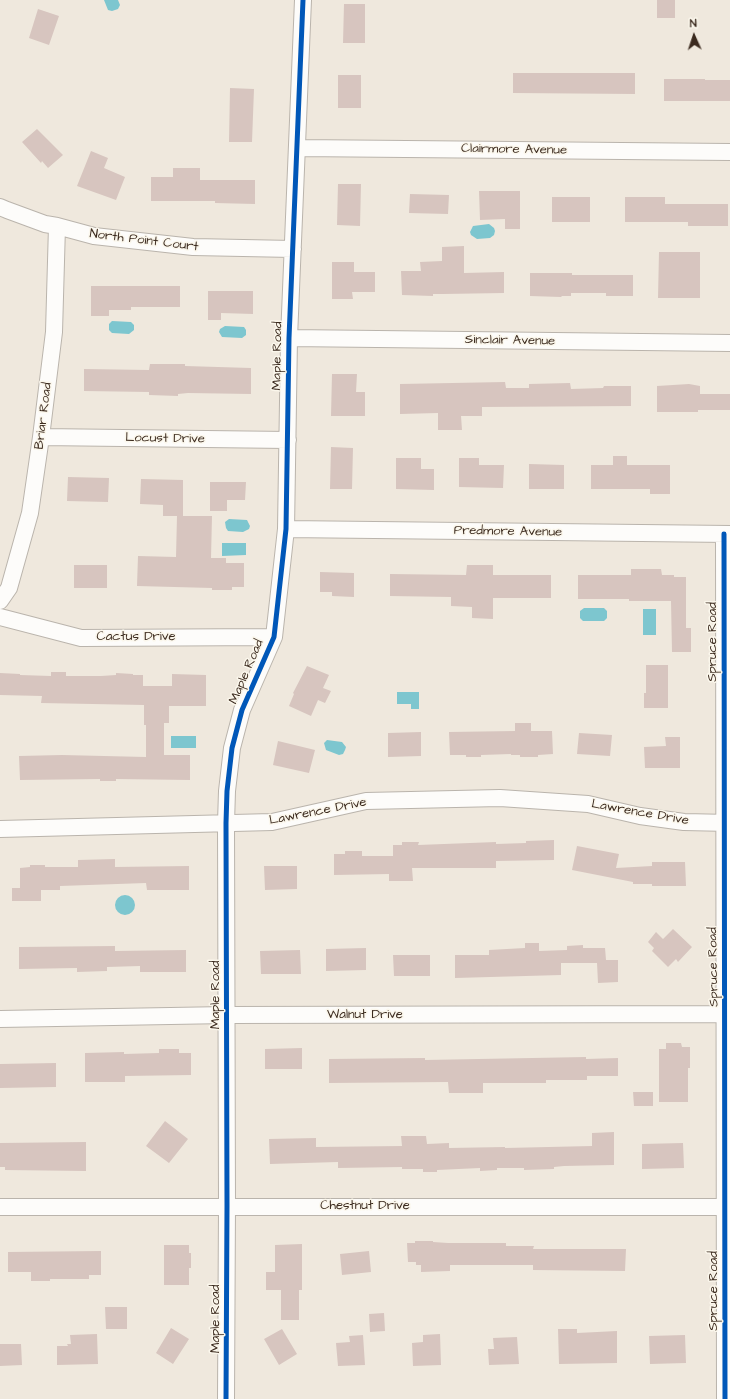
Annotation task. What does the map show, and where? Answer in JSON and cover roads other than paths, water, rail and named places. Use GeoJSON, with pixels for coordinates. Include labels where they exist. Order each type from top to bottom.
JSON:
{"type":"FeatureCollection","features":[{"type":"Feature","properties":{"kind":"street","name":"Maple Road"},"geometry":{"type":"LineString","coordinates":[[226,1399],[227,791],[232,748],[242,710],[274,637],[286,529],[289,338],[303,0]]}},
{"type":"Feature","properties":{"kind":"street","name":"Clairmore Avenue"},"geometry":{"type":"LineString","coordinates":[[298,148],[730,152]]}},
{"type":"Feature","properties":{"kind":"street","name":"North Point Court"},"geometry":{"type":"LineString","coordinates":[[0,206],[45,224],[94,236],[193,247],[293,249]]}},
{"type":"Feature","properties":{"kind":"street","name":"Briar Road"},"geometry":{"type":"LineString","coordinates":[[0,601],[9,588],[30,513],[54,332],[57,226]]}},
{"type":"Feature","properties":{"kind":"street","name":"Sinclair Avenue"},"geometry":{"type":"LineString","coordinates":[[289,338],[730,343]]}},
{"type":"Feature","properties":{"kind":"street","name":"Locust Drive"},"geometry":{"type":"LineString","coordinates":[[41,437],[288,440]]}},
{"type":"Feature","properties":{"kind":"street","name":"Predmore Avenue"},"geometry":{"type":"LineString","coordinates":[[286,529],[727,534]]}},
{"type":"Feature","properties":{"kind":"street","name":"Spruce Road"},"geometry":{"type":"LineString","coordinates":[[725,1399],[728,1014],[727,534]]}},
{"type":"Feature","properties":{"kind":"street","name":"Cactus Drive"},"geometry":{"type":"LineString","coordinates":[[0,617],[81,638],[274,637]]}},
{"type":"Feature","properties":{"kind":"street","name":"Lawrence Drive"},"geometry":{"type":"LineString","coordinates":[[0,829],[272,822],[366,801],[500,798],[588,804],[640,816],[677,821],[727,823]]}},
{"type":"Feature","properties":{"kind":"street","name":"Walnut Drive"},"geometry":{"type":"LineString","coordinates":[[0,1019],[227,1015],[728,1014]]}},
{"type":"Feature","properties":{"kind":"street","name":"Chestnut Drive"},"geometry":{"type":"LineString","coordinates":[[0,1207],[727,1207]]}},
{"type":"Feature","properties":{"kind":"water"},"geometry":{"type":"Polygon","coordinates":[[[104,0],[118,0],[120,5],[118,9],[112,11],[108,10],[104,0]]]}},
{"type":"Feature","properties":{"kind":"water"},"geometry":{"type":"Polygon","coordinates":[[[489,224],[495,231],[494,235],[490,238],[477,239],[471,235],[470,232],[473,226],[489,224]]]}},
{"type":"Feature","properties":{"kind":"water"},"geometry":{"type":"Polygon","coordinates":[[[112,321],[131,322],[134,325],[134,330],[129,334],[112,333],[109,330],[109,324],[112,321]]]}},
{"type":"Feature","properties":{"kind":"water"},"geometry":{"type":"Polygon","coordinates":[[[225,326],[244,327],[246,330],[246,335],[242,338],[222,337],[219,332],[220,329],[225,326]]]}},
{"type":"Feature","properties":{"kind":"water"},"geometry":{"type":"Polygon","coordinates":[[[229,519],[247,520],[250,526],[249,529],[243,532],[228,531],[225,522],[229,519]]]}},
{"type":"Feature","properties":{"kind":"water"},"geometry":{"type":"Polygon","coordinates":[[[222,543],[246,543],[246,555],[222,556],[222,543]]]}},
{"type":"Feature","properties":{"kind":"water"},"geometry":{"type":"Polygon","coordinates":[[[584,608],[604,608],[607,611],[607,618],[604,621],[583,621],[580,618],[580,611],[584,608]]]}},
{"type":"Feature","properties":{"kind":"water"},"geometry":{"type":"Polygon","coordinates":[[[643,609],[656,609],[656,635],[643,635],[643,609]]]}},
{"type":"Feature","properties":{"kind":"water"},"geometry":{"type":"Polygon","coordinates":[[[397,692],[419,692],[419,709],[411,709],[411,704],[397,704],[397,692]]]}},
{"type":"Feature","properties":{"kind":"water"},"geometry":{"type":"Polygon","coordinates":[[[171,736],[196,736],[196,748],[171,748],[171,736]]]}},
{"type":"Feature","properties":{"kind":"water"},"geometry":{"type":"Polygon","coordinates":[[[327,740],[342,742],[346,747],[343,754],[339,755],[326,750],[324,743],[327,740]]]}},
{"type":"Feature","properties":{"kind":"water"},"geometry":{"type":"Polygon","coordinates":[[[125,895],[132,898],[135,905],[132,912],[125,915],[118,912],[115,905],[118,898],[125,895]]]}}]}
